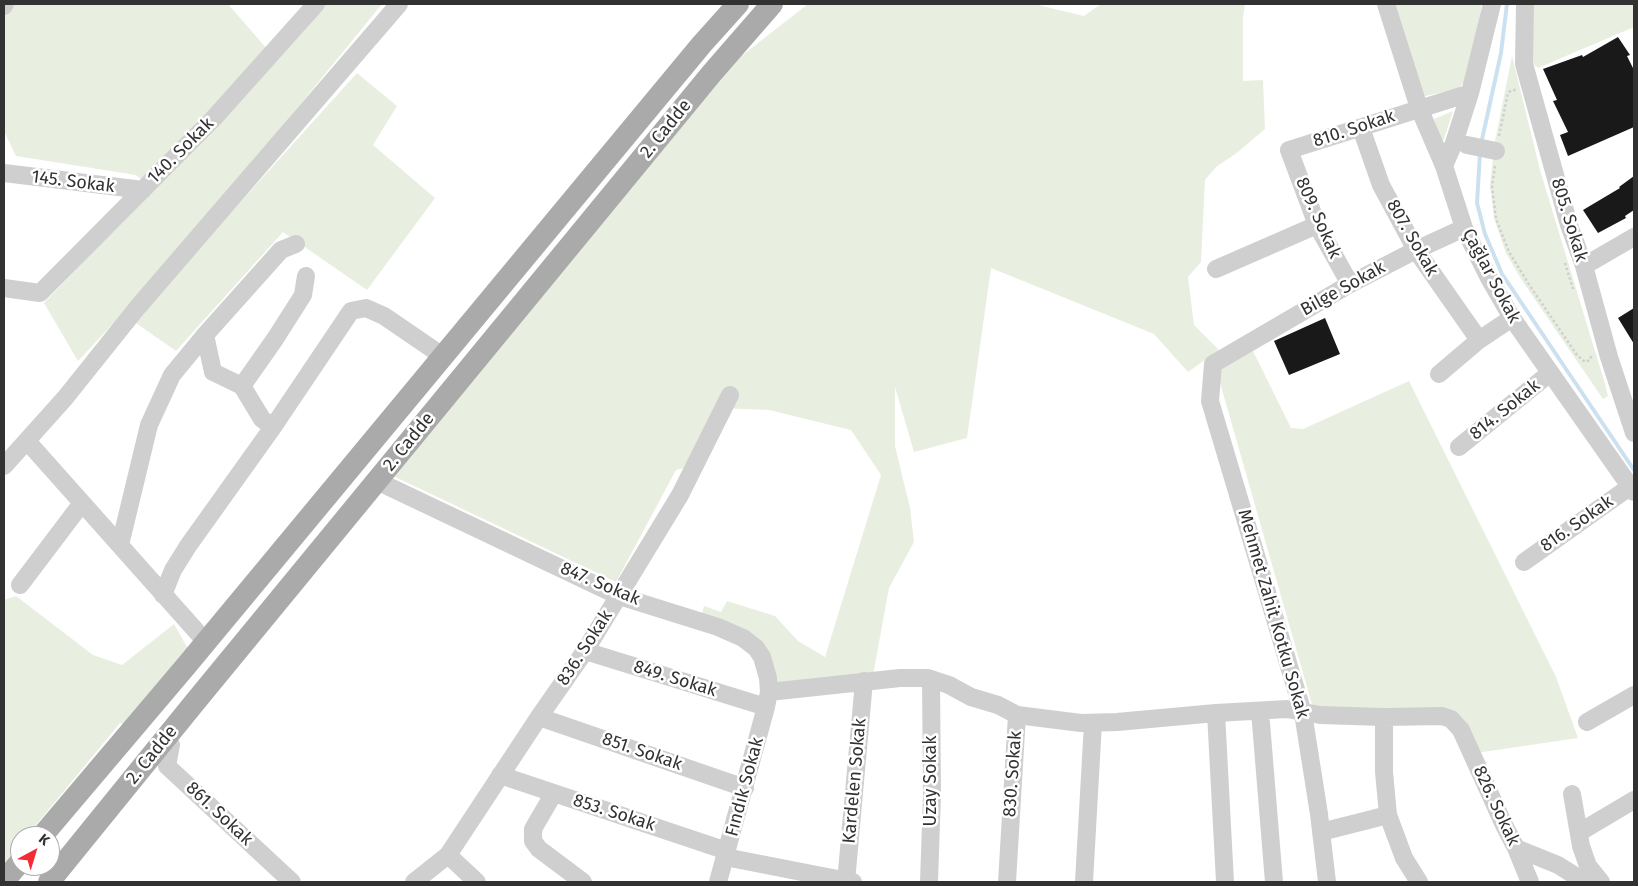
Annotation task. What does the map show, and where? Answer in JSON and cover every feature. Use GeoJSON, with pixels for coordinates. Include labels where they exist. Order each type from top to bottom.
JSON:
{"type":"FeatureCollection","features":[{"type":"Feature","properties":{"kind":"main road","name":"2. Cadde"},"geometry":{"type":"LineString","coordinates":[[50,826],[444,357],[696,51],[738,4]]}},
{"type":"Feature","properties":{"kind":"main road","name":"2. Cadde"},"geometry":{"type":"LineString","coordinates":[[49,882],[712,73],[772,4]]}},
{"type":"Feature","properties":{"kind":"street","name":"140. Sokak"},"geometry":{"type":"LineString","coordinates":[[4,288],[40,293],[213,119],[316,4]]}},
{"type":"Feature","properties":{"kind":"street"},"geometry":{"type":"LineString","coordinates":[[4,466],[65,398],[144,301],[399,4]]}},
{"type":"Feature","properties":{"kind":"street","name":"Çağlar Sokak"},"geometry":{"type":"LineString","coordinates":[[1386,4],[1419,108],[1444,166],[1464,228],[1478,260],[1512,318],[1632,489]]}},
{"type":"Feature","properties":{"kind":"street"},"geometry":{"type":"LineString","coordinates":[[1444,166],[1470,92],[1492,4]]}},
{"type":"Feature","properties":{"kind":"street","name":"805. Sokak"},"geometry":{"type":"LineString","coordinates":[[1525,4],[1524,64],[1570,225],[1584,266],[1609,358],[1634,433]]}},
{"type":"Feature","properties":{"kind":"street","name":"810. Sokak"},"geometry":{"type":"LineString","coordinates":[[1289,150],[1470,92]]}},
{"type":"Feature","properties":{"kind":"street","name":"807. Sokak"},"geometry":{"type":"LineString","coordinates":[[1361,128],[1381,184],[1416,250],[1479,340]]}},
{"type":"Feature","properties":{"kind":"street"},"geometry":{"type":"LineString","coordinates":[[1467,145],[1496,151]]}},
{"type":"Feature","properties":{"kind":"street","name":"809. Sokak"},"geometry":{"type":"LineString","coordinates":[[1289,150],[1317,225],[1350,284]]}},
{"type":"Feature","properties":{"kind":"street","name":"145. Sokak"},"geometry":{"type":"LineString","coordinates":[[4,173],[142,190]]}},
{"type":"Feature","properties":{"kind":"street"},"geometry":{"type":"LineString","coordinates":[[1216,269],[1317,225]]}},
{"type":"Feature","properties":{"kind":"street","name":"Bilge Sokak"},"geometry":{"type":"LineString","coordinates":[[1225,356],[1350,284],[1464,228]]}},
{"type":"Feature","properties":{"kind":"street"},"geometry":{"type":"LineString","coordinates":[[1584,266],[1634,237]]}},
{"type":"Feature","properties":{"kind":"street"},"geometry":{"type":"LineString","coordinates":[[120,545],[149,425],[172,375],[204,335],[281,250],[296,244]]}},
{"type":"Feature","properties":{"kind":"street"},"geometry":{"type":"LineString","coordinates":[[242,386],[303,295],[306,276]]}},
{"type":"Feature","properties":{"kind":"street"},"geometry":{"type":"LineString","coordinates":[[163,595],[173,570],[188,546],[273,427],[351,311],[366,308],[384,316],[444,357]]}},
{"type":"Feature","properties":{"kind":"street"},"geometry":{"type":"LineString","coordinates":[[1439,374],[1479,340],[1512,318]]}},
{"type":"Feature","properties":{"kind":"street"},"geometry":{"type":"LineString","coordinates":[[204,335],[213,372],[242,386],[262,419],[273,427]]}},
{"type":"Feature","properties":{"kind":"street","name":"Mehmet Zahit Kotku Sokak"},"geometry":{"type":"LineString","coordinates":[[1225,356],[1213,364],[1210,401],[1303,713],[1327,882]]}},
{"type":"Feature","properties":{"kind":"street","name":"814. Sokak"},"geometry":{"type":"LineString","coordinates":[[1459,447],[1550,373]]}},
{"type":"Feature","properties":{"kind":"street","name":"836. Sokak"},"geometry":{"type":"LineString","coordinates":[[414,882],[448,855],[585,651],[680,495],[730,395]]}},
{"type":"Feature","properties":{"kind":"street"},"geometry":{"type":"LineString","coordinates":[[27,441],[206,642]]}},
{"type":"Feature","properties":{"kind":"street","name":"847. Sokak"},"geometry":{"type":"LineString","coordinates":[[377,481],[619,596],[718,627],[743,638],[756,648],[762,657],[768,678],[767,700]]}},
{"type":"Feature","properties":{"kind":"street","name":"816. Sokak"},"geometry":{"type":"LineString","coordinates":[[1524,562],[1632,489]]}},
{"type":"Feature","properties":{"kind":"street"},"geometry":{"type":"LineString","coordinates":[[20,585],[82,503]]}},
{"type":"Feature","properties":{"kind":"street","name":"849. Sokak"},"geometry":{"type":"LineString","coordinates":[[585,651],[767,700]]}},
{"type":"Feature","properties":{"kind":"street","name":"830. Sokak"},"geometry":{"type":"LineString","coordinates":[[767,700],[864,681],[900,678],[931,679],[949,685],[971,697],[998,705],[1017,715],[1007,882]]}},
{"type":"Feature","properties":{"kind":"street","name":"Uzay Sokak"},"geometry":{"type":"LineString","coordinates":[[929,882],[932,794],[931,679]]}},
{"type":"Feature","properties":{"kind":"street","name":"Kardelen Sokak"},"geometry":{"type":"LineString","coordinates":[[726,854],[848,882],[864,681]]}},
{"type":"Feature","properties":{"kind":"street"},"geometry":{"type":"LineString","coordinates":[[1587,722],[1634,695]]}},
{"type":"Feature","properties":{"kind":"street","name":"Fındık Sokak"},"geometry":{"type":"LineString","coordinates":[[718,882],[767,700]]}},
{"type":"Feature","properties":{"kind":"street"},"geometry":{"type":"LineString","coordinates":[[1017,715],[1081,723],[1118,722],[1287,709],[1320,715],[1384,717],[1384,772],[1388,815],[1404,858],[1419,882]]}},
{"type":"Feature","properties":{"kind":"street"},"geometry":{"type":"LineString","coordinates":[[1260,711],[1274,882]]}},
{"type":"Feature","properties":{"kind":"street"},"geometry":{"type":"LineString","coordinates":[[1216,713],[1225,882]]}},
{"type":"Feature","properties":{"kind":"street","name":"826. Sokak"},"geometry":{"type":"LineString","coordinates":[[1384,717],[1442,716],[1451,719],[1461,730],[1530,882]]}},
{"type":"Feature","properties":{"kind":"street","name":"851. Sokak"},"geometry":{"type":"LineString","coordinates":[[539,717],[744,788]]}},
{"type":"Feature","properties":{"kind":"street"},"geometry":{"type":"LineString","coordinates":[[1084,882],[1093,723]]}},
{"type":"Feature","properties":{"kind":"street","name":"861. Sokak"},"geometry":{"type":"LineString","coordinates":[[165,739],[171,745],[167,766],[292,882]]}},
{"type":"Feature","properties":{"kind":"street","name":"853. Sokak"},"geometry":{"type":"LineString","coordinates":[[500,775],[726,854]]}},
{"type":"Feature","properties":{"kind":"street"},"geometry":{"type":"LineString","coordinates":[[554,793],[533,829],[533,841],[539,848],[583,882]]}},
{"type":"Feature","properties":{"kind":"street"},"geometry":{"type":"LineString","coordinates":[[1572,794],[1581,846],[1588,866],[1602,882]]}},
{"type":"Feature","properties":{"kind":"street"},"geometry":{"type":"LineString","coordinates":[[1580,832],[1634,800]]}},
{"type":"Feature","properties":{"kind":"street"},"geometry":{"type":"LineString","coordinates":[[1321,832],[1388,815]]}},
{"type":"Feature","properties":{"kind":"street"},"geometry":{"type":"LineString","coordinates":[[1516,848],[1558,865],[1585,882]]}},
{"type":"Feature","properties":{"kind":"street"},"geometry":{"type":"LineString","coordinates":[[448,855],[477,882]]}},
{"type":"Feature","properties":{"kind":"path"},"geometry":{"type":"LineString","coordinates":[[1517,97],[1515,91],[1512,90],[1508,93],[1496,151],[1492,186],[1496,218],[1509,252],[1577,355],[1585,362],[1590,360],[1592,354],[1590,348]]}},
{"type":"Feature","properties":{"kind":"path"},"geometry":{"type":"LineString","coordinates":[[1565,260],[1573,289]]}},
{"type":"Feature","properties":{"kind":"green space"},"geometry":{"type":"Polygon","coordinates":[[[4,4],[228,4],[268,50],[143,181],[136,175],[16,156],[4,131],[4,4]]]}},
{"type":"Feature","properties":{"kind":"green space"},"geometry":{"type":"Polygon","coordinates":[[[324,4],[382,4],[277,133],[123,313],[78,361],[44,303],[153,189],[324,4]]]}},
{"type":"Feature","properties":{"kind":"green space"},"geometry":{"type":"Polygon","coordinates":[[[808,4],[1034,4],[1084,16],[1101,4],[1245,4],[1243,17],[1243,81],[1263,80],[1265,129],[1238,152],[1216,167],[1205,180],[1201,262],[1188,277],[1194,325],[1219,350],[1188,372],[1154,334],[991,268],[967,438],[914,452],[895,387],[895,446],[910,508],[914,542],[889,588],[873,675],[779,686],[741,632],[702,613],[704,606],[721,612],[727,601],[775,616],[798,641],[825,657],[881,475],[851,430],[769,410],[720,408],[684,468],[676,470],[616,582],[389,474],[726,68],[808,4]]]}},
{"type":"Feature","properties":{"kind":"green space"},"geometry":{"type":"Polygon","coordinates":[[[1392,4],[1482,4],[1467,80],[1457,89],[1421,97],[1392,4]]]}},
{"type":"Feature","properties":{"kind":"green space"},"geometry":{"type":"Polygon","coordinates":[[[1530,4],[1634,4],[1634,27],[1538,68],[1527,54],[1530,4]]]}},
{"type":"Feature","properties":{"kind":"green space"},"geometry":{"type":"Polygon","coordinates":[[[1512,56],[1540,170],[1605,384],[1608,396],[1603,399],[1521,279],[1506,253],[1494,218],[1490,185],[1495,141],[1512,56]]]}},
{"type":"Feature","properties":{"kind":"green space"},"geometry":{"type":"Polygon","coordinates":[[[357,73],[397,106],[373,145],[435,198],[367,290],[283,232],[176,351],[133,321],[357,73]]]}},
{"type":"Feature","properties":{"kind":"green space"},"geometry":{"type":"Polygon","coordinates":[[[1453,111],[1444,139],[1441,141],[1434,119],[1453,111]]]}},
{"type":"Feature","properties":{"kind":"green space"},"geometry":{"type":"Polygon","coordinates":[[[1252,349],[1291,428],[1303,429],[1409,381],[1556,677],[1578,738],[1476,753],[1450,713],[1313,708],[1217,372],[1252,349]]]}},
{"type":"Feature","properties":{"kind":"green space"},"geometry":{"type":"Polygon","coordinates":[[[16,596],[93,655],[122,665],[174,624],[191,654],[123,724],[120,723],[35,826],[10,826],[10,856],[4,864],[4,600],[16,596]]]}},
{"type":"Feature","properties":{"kind":"building"},"geometry":{"type":"Polygon","coordinates":[[[1618,37],[1630,55],[1627,56],[1634,70],[1634,127],[1568,156],[1560,135],[1568,132],[1553,101],[1557,100],[1543,69],[1582,55],[1583,57],[1618,37]]]}},
{"type":"Feature","properties":{"kind":"building"},"geometry":{"type":"Polygon","coordinates":[[[1634,176],[1634,210],[1625,216],[1626,218],[1598,233],[1583,210],[1620,188],[1634,176]]]}},
{"type":"Feature","properties":{"kind":"building"},"geometry":{"type":"Polygon","coordinates":[[[1634,308],[1634,344],[1618,318],[1634,308]]]}},
{"type":"Feature","properties":{"kind":"building"},"geometry":{"type":"Polygon","coordinates":[[[1325,318],[1340,354],[1289,375],[1274,341],[1325,318]]]}},
{"type":"Feature","properties":{"kind":"waterway"},"geometry":{"type":"LineString","coordinates":[[1481,144],[1501,53],[1507,4]]}},
{"type":"Feature","properties":{"kind":"waterway"},"geometry":{"type":"LineString","coordinates":[[1480,153],[1477,203],[1485,234],[1502,274],[1634,470]]}}]}
